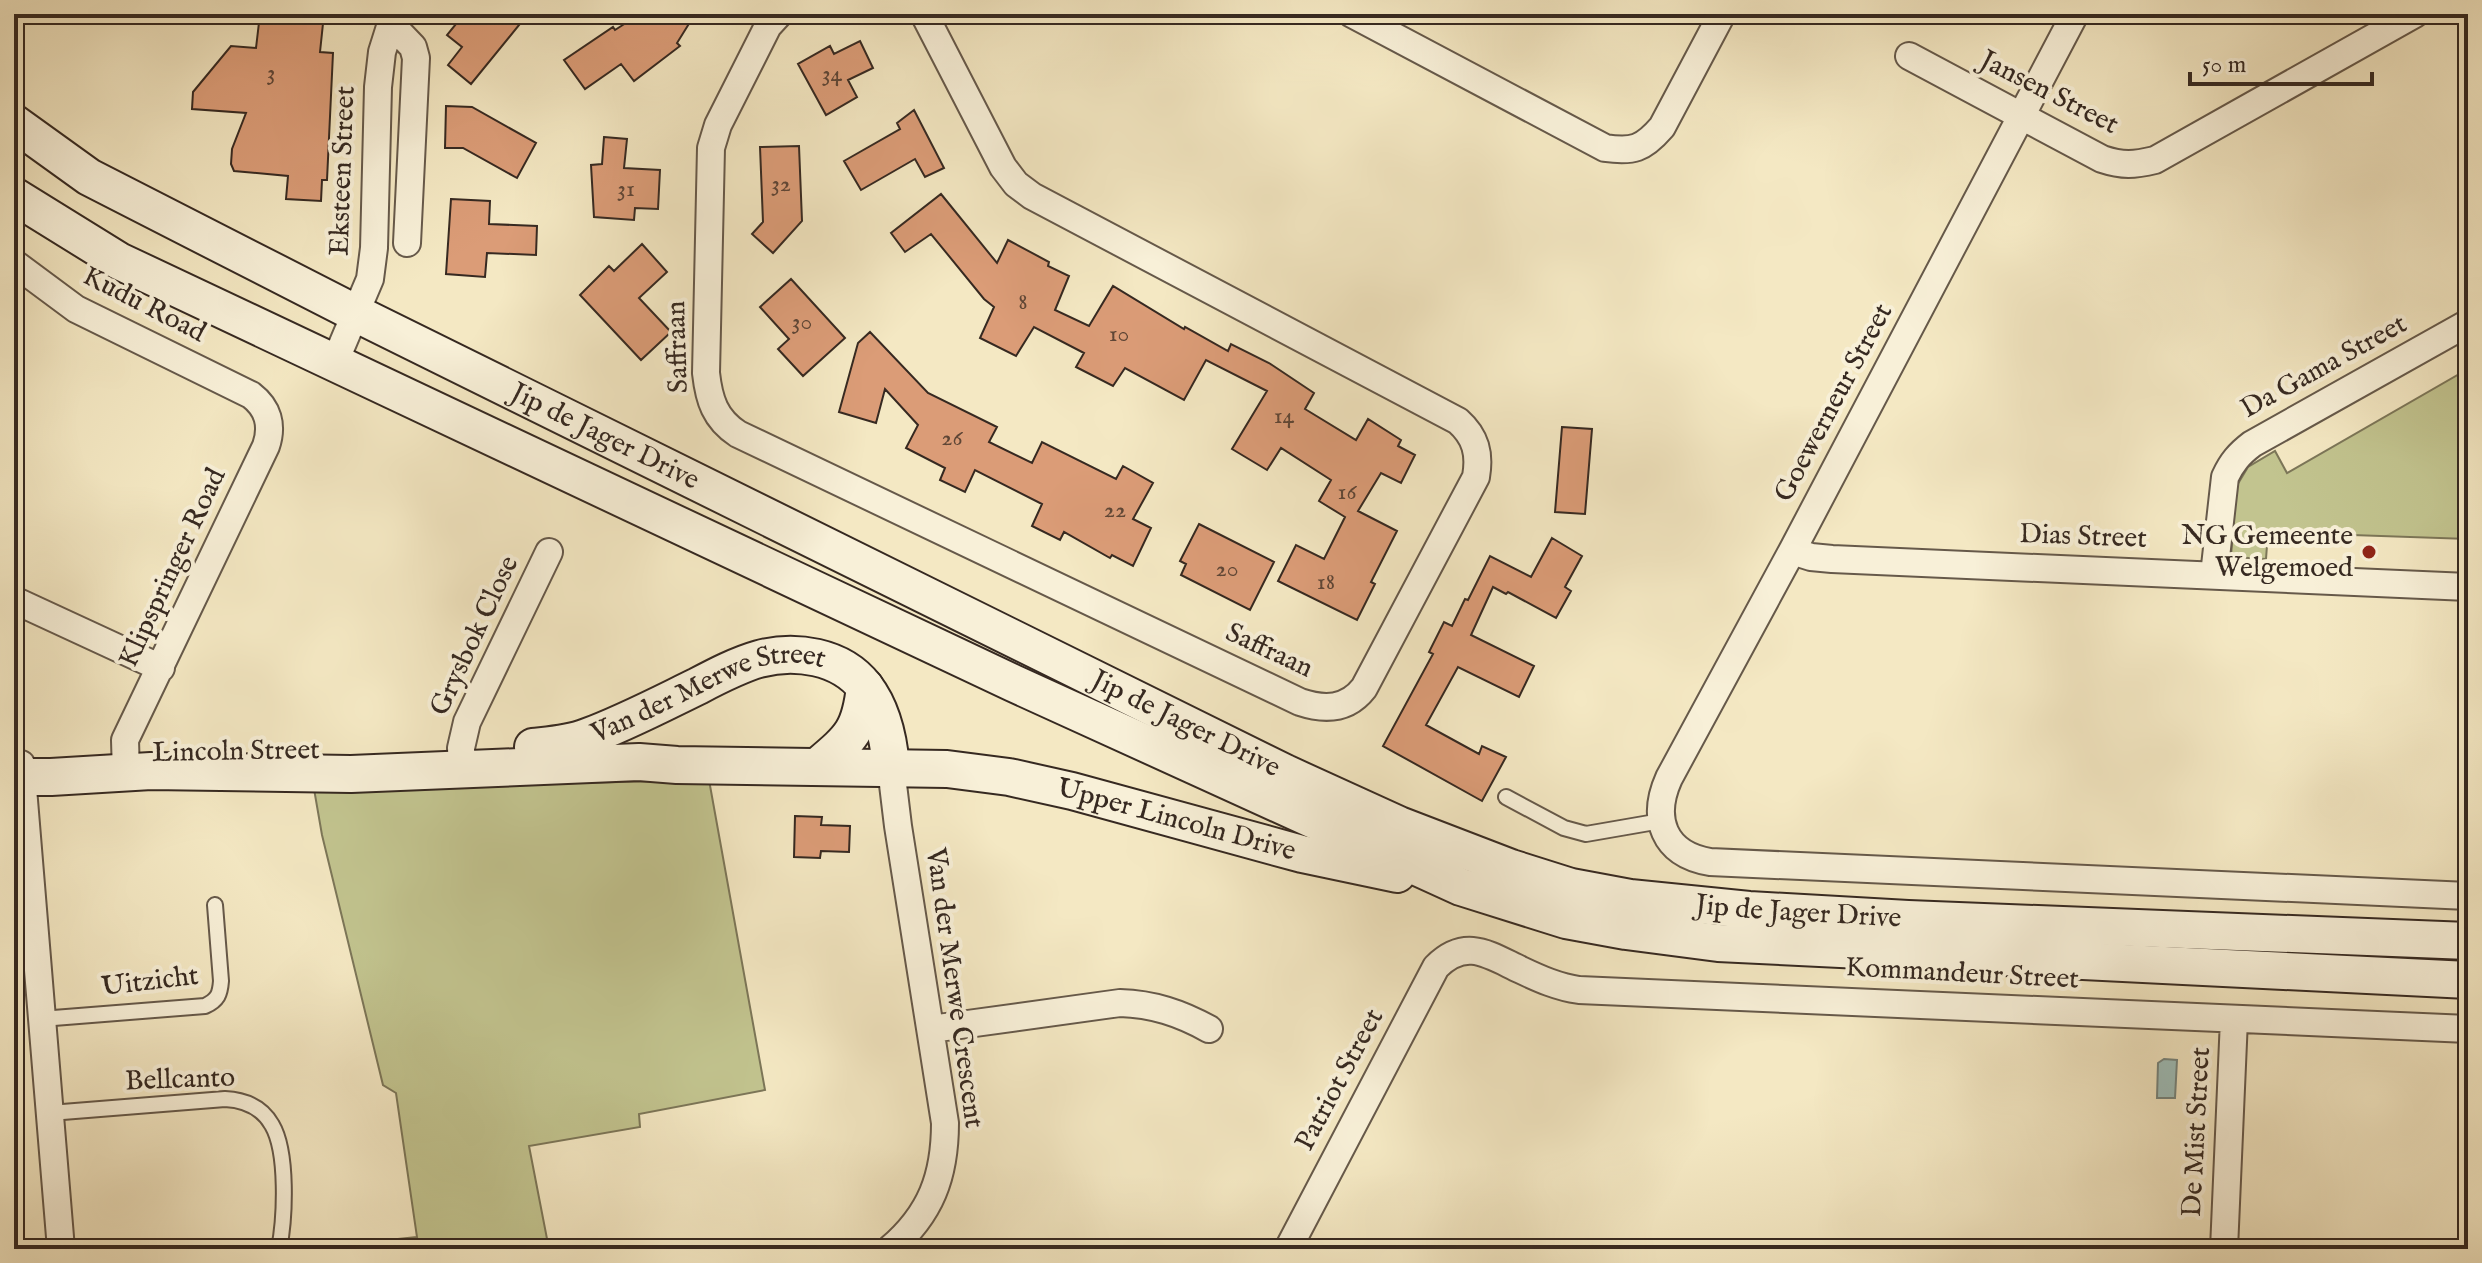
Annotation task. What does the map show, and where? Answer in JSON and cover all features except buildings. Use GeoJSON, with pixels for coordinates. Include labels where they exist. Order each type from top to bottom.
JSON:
{"type":"FeatureCollection","features":[{"type":"Feature","properties":{"kind":"main road","name":"Jip de Jager Drive"},"geometry":{"type":"LineString","coordinates":[[14,123],[89,177],[357,314],[1285,773],[1399,825],[1541,878],[1630,898],[1749,910],[2468,941]]}},
{"type":"Feature","properties":{"kind":"main road","name":"Jip de Jager Drive"},"geometry":{"type":"LineString","coordinates":[[14,196],[119,261],[334,364],[999,676],[1461,887],[1566,920],[1718,943],[2468,980]]}},
{"type":"Feature","properties":{"kind":"main road","name":"Van der Merwe Street"},"geometry":{"type":"LineString","coordinates":[[462,759],[584,739],[730,670],[773,656],[790,654],[820,659],[845,670],[865,687],[874,701],[889,746],[891,768]]}},
{"type":"Feature","properties":{"kind":"main road"},"geometry":{"type":"LineString","coordinates":[[818,766],[855,731],[862,714],[865,687]]}},
{"type":"Feature","properties":{"kind":"main road","name":"Lincoln Street"},"geometry":{"type":"LineString","coordinates":[[18,771],[50,754],[126,763],[351,774],[462,759]]}},
{"type":"Feature","properties":{"kind":"main road","name":"Upper Lincoln Drive"},"geometry":{"type":"LineString","coordinates":[[462,759],[947,769],[1009,777],[1087,795],[1302,854],[1461,887]]}},
{"type":"Feature","properties":{"kind":"street","name":"Saffraan"},"geometry":{"type":"LineString","coordinates":[[779,14],[768,26],[718,125],[711,148],[706,373],[712,405],[719,418],[738,434],[1300,702],[1316,707],[1333,707],[1357,697],[1476,477],[1478,452],[1473,439],[1458,421],[1024,190],[1003,167],[924,14]]}},
{"type":"Feature","properties":{"kind":"street"},"geometry":{"type":"LineString","coordinates":[[1352,14],[1605,148],[1622,150],[1639,148],[1662,127],[1722,14]]}},
{"type":"Feature","properties":{"kind":"street","name":"Goewerneur Street"},"geometry":{"type":"LineString","coordinates":[[1661,823],[1661,799],[1669,778],[2075,14]]}},
{"type":"Feature","properties":{"kind":"street","name":"Jansen Street"},"geometry":{"type":"LineString","coordinates":[[1909,56],[2102,159],[2121,165],[2140,164],[2155,160],[2415,14]]}},
{"type":"Feature","properties":{"kind":"street","name":"Eksteen Street"},"geometry":{"type":"LineString","coordinates":[[392,19],[413,47],[416,58],[407,243]]}},
{"type":"Feature","properties":{"kind":"street","name":"Eksteen Street"},"geometry":{"type":"LineString","coordinates":[[334,364],[370,279],[374,248],[378,87],[382,52],[392,19]]}},
{"type":"Feature","properties":{"kind":"street","name":"Kudu Road"},"geometry":{"type":"LineString","coordinates":[[14,263],[76,309],[251,395]]}},
{"type":"Feature","properties":{"kind":"street","name":"Da Gama Street"},"geometry":{"type":"LineString","coordinates":[[2214,575],[2225,477],[2239,454],[2468,323]]}},
{"type":"Feature","properties":{"kind":"street","name":"Klipspringer Road"},"geometry":{"type":"LineString","coordinates":[[126,763],[125,740],[269,437],[266,412],[251,395]]}},
{"type":"Feature","properties":{"kind":"street","name":"Dias Street"},"geometry":{"type":"LineString","coordinates":[[1792,551],[1832,559],[2468,587]]}},
{"type":"Feature","properties":{"kind":"street","name":"Grysbok Close"},"geometry":{"type":"LineString","coordinates":[[462,759],[467,722],[549,552]]}},
{"type":"Feature","properties":{"kind":"street"},"geometry":{"type":"LineString","coordinates":[[14,600],[161,668]]}},
{"type":"Feature","properties":{"kind":"street","name":"Van der Merwe Crescent"},"geometry":{"type":"LineString","coordinates":[[890,1249],[919,1219],[933,1192],[943,1164],[945,1123],[891,768]]}},
{"type":"Feature","properties":{"kind":"street"},"geometry":{"type":"LineString","coordinates":[[18,771],[61,1249]]}},
{"type":"Feature","properties":{"kind":"street"},"geometry":{"type":"LineString","coordinates":[[1661,823],[1675,846],[1697,860],[1710,862],[2468,896]]}},
{"type":"Feature","properties":{"kind":"street","name":"Kommandeur Street"},"geometry":{"type":"LineString","coordinates":[[1461,951],[1493,955],[1546,982],[1579,990],[2468,1029]]}},
{"type":"Feature","properties":{"kind":"street","name":"Patriot Street"},"geometry":{"type":"LineString","coordinates":[[1288,1249],[1436,967],[1461,951]]}},
{"type":"Feature","properties":{"kind":"street"},"geometry":{"type":"LineString","coordinates":[[931,1029],[1120,1003],[1155,1006],[1209,1029]]}},
{"type":"Feature","properties":{"kind":"street","name":"De Mist Street"},"geometry":{"type":"LineString","coordinates":[[2224,1249],[2234,1019]]}},
{"type":"Feature","properties":{"kind":"lane"},"geometry":{"type":"LineString","coordinates":[[1506,797],[1564,828],[1586,834],[1661,823]]}},
{"type":"Feature","properties":{"kind":"lane","name":"Uitzicht"},"geometry":{"type":"LineString","coordinates":[[41,1019],[205,1006],[215,1001],[220,993],[221,981],[215,905]]}},
{"type":"Feature","properties":{"kind":"lane","name":"Bellcanto"},"geometry":{"type":"LineString","coordinates":[[50,1113],[225,1099],[236,1099],[258,1109],[267,1117],[278,1137],[284,1196],[279,1249]]}},
{"type":"Feature","properties":{"kind":"green space"},"geometry":{"type":"Polygon","coordinates":[[[2468,369],[2468,539],[2268,532],[2266,559],[2231,557],[2236,487],[2248,467],[2275,451],[2287,473],[2468,369]]]}},
{"type":"Feature","properties":{"kind":"green space"},"geometry":{"type":"Polygon","coordinates":[[[709,780],[765,1090],[639,1114],[640,1127],[529,1146],[549,1249],[388,1249],[389,1240],[417,1237],[396,1093],[383,1085],[322,835],[314,789],[709,780]]]}},
{"type":"Feature","properties":{"kind":"water"},"geometry":{"type":"Polygon","coordinates":[[[2164,1059],[2177,1060],[2175,1098],[2157,1098],[2158,1063],[2164,1059]]]}},
{"type":"Feature","properties":{"kind":"place","name":"NG Gemeente Welgemoed"},"geometry":{"type":"Point","coordinates":[2369,552]}}]}
